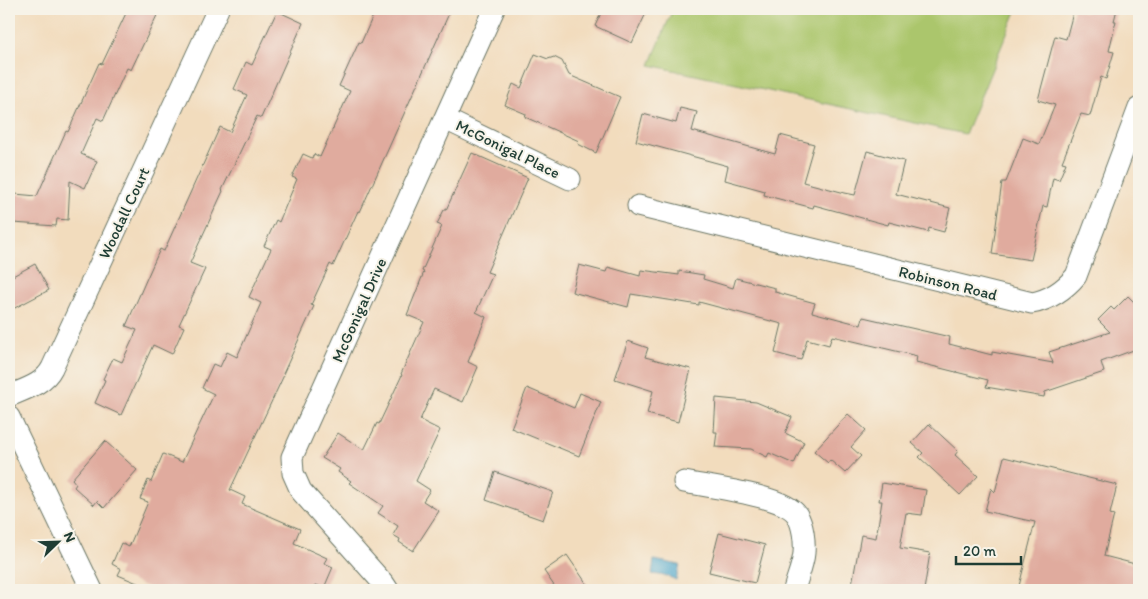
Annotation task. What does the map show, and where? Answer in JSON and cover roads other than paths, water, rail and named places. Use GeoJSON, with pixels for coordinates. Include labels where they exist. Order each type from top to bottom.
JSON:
{"type":"FeatureCollection","features":[{"type":"Feature","properties":{"kind":"street","name":"Woodall Court"},"geometry":{"type":"LineString","coordinates":[[9,396],[48,376],[218,9]]}},
{"type":"Feature","properties":{"kind":"street","name":"McGonigal Drive"},"geometry":{"type":"LineString","coordinates":[[388,590],[301,491],[293,473],[292,457],[494,9]]}},
{"type":"Feature","properties":{"kind":"street","name":"Robinson Road"},"geometry":{"type":"LineString","coordinates":[[638,206],[1032,303],[1039,302],[1064,288],[1076,276],[1139,108]]}},
{"type":"Feature","properties":{"kind":"street","name":"McGonigal Place"},"geometry":{"type":"LineString","coordinates":[[445,119],[570,179]]}},
{"type":"Feature","properties":{"kind":"street"},"geometry":{"type":"LineString","coordinates":[[9,418],[92,590]]}},
{"type":"Feature","properties":{"kind":"street"},"geometry":{"type":"LineString","coordinates":[[684,482],[756,495],[786,506],[796,514],[803,535],[804,553],[794,590]]}},
{"type":"Feature","properties":{"kind":"water"},"geometry":{"type":"Polygon","coordinates":[[[654,560],[680,565],[676,580],[667,576],[652,574],[654,560]]]}}]}
